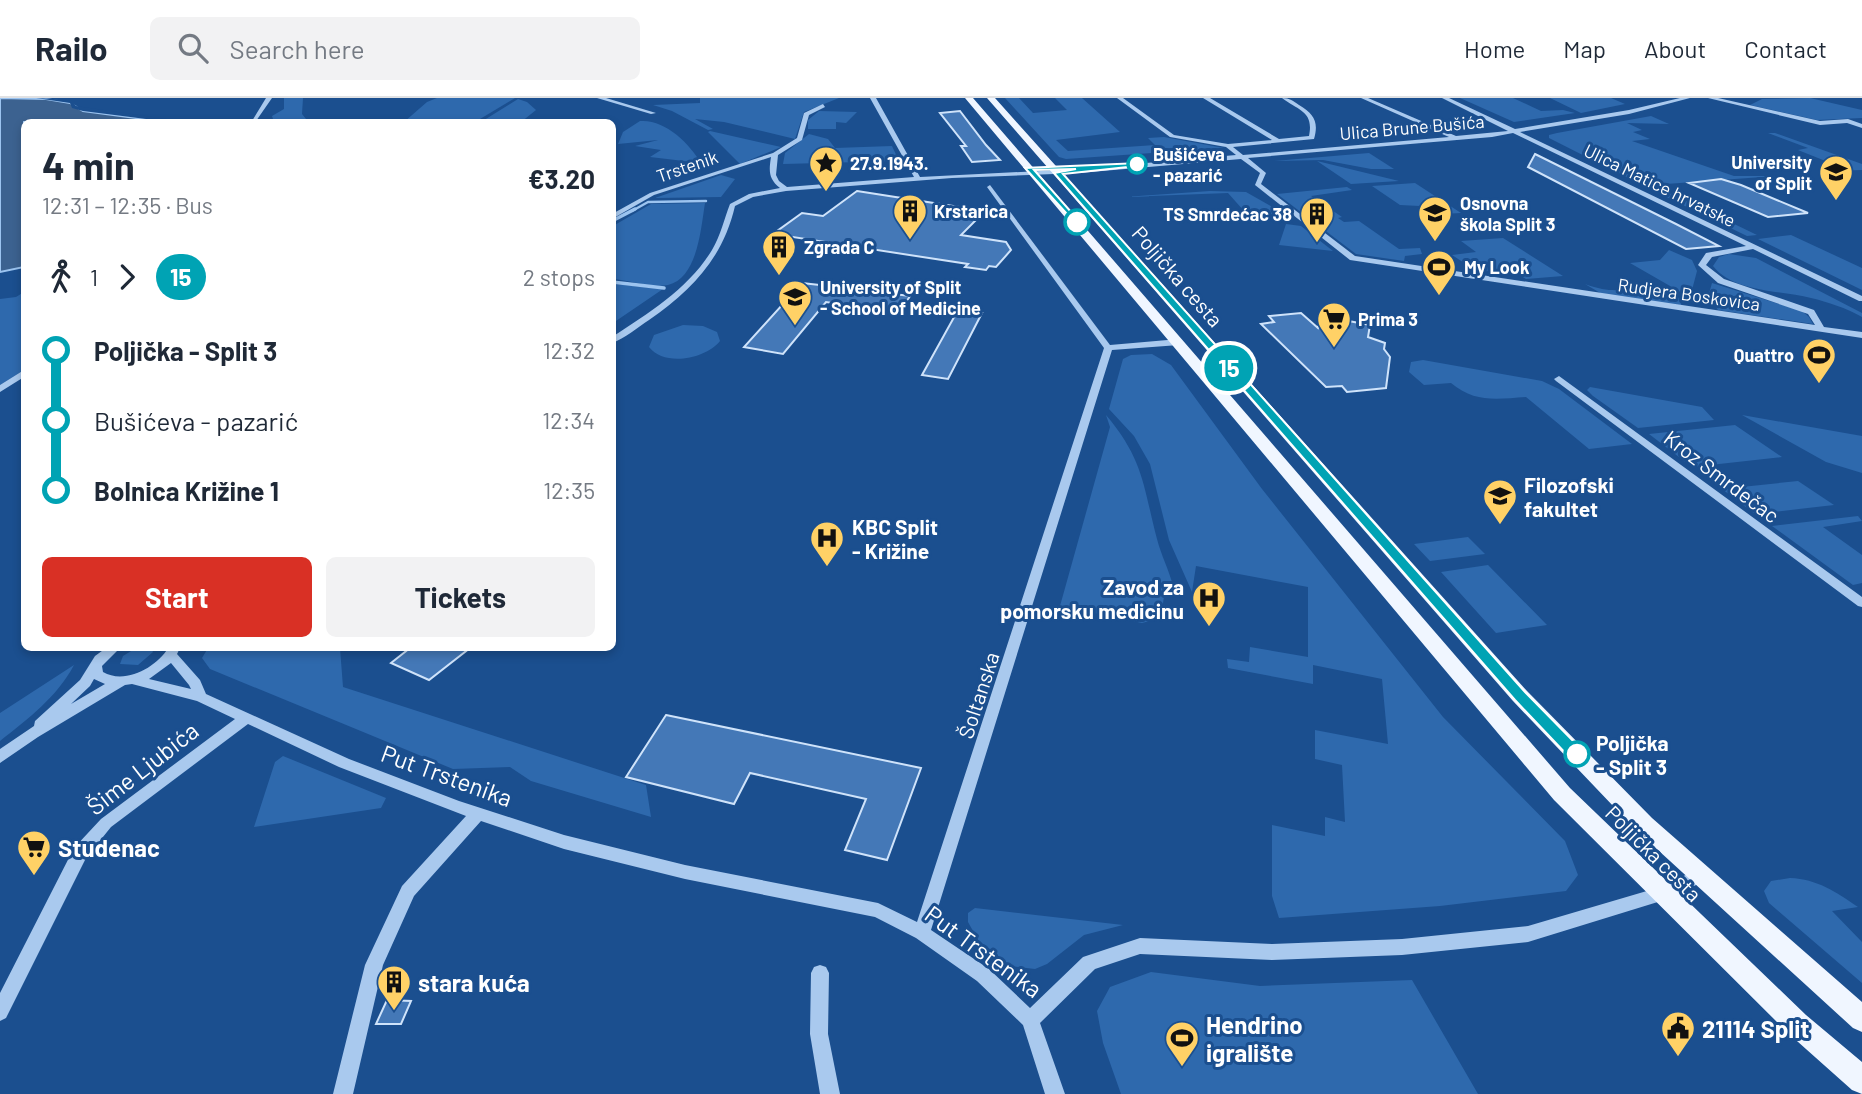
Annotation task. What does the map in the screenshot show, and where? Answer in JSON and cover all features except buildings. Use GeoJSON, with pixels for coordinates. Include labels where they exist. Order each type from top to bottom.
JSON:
{"type":"FeatureCollection","features":[{"type":"Feature","properties":{"kind":"main road","name":"Poljička cesta"},"geometry":{"type":"LineString","coordinates":[[969,98],[1562,794],[1661,894],[1797,1024],[1862,1080]]}},
{"type":"Feature","properties":{"kind":"main road","name":"Poljička cesta"},"geometry":{"type":"LineString","coordinates":[[991,98],[1520,696],[1644,824],[1862,1019]]}},
{"type":"Feature","properties":{"kind":"street"},"geometry":{"type":"LineString","coordinates":[[255,119],[269,98]]}},
{"type":"Feature","properties":{"kind":"street"},"geometry":{"type":"LineString","coordinates":[[600,98],[653,113]]}},
{"type":"Feature","properties":{"kind":"street"},"geometry":{"type":"LineString","coordinates":[[873,98],[918,179]]}},
{"type":"Feature","properties":{"kind":"street"},"geometry":{"type":"LineString","coordinates":[[1120,98],[1172,136],[1228,146],[1303,140],[1314,134],[1310,114],[1285,98]]}},
{"type":"Feature","properties":{"kind":"street"},"geometry":{"type":"LineString","coordinates":[[1206,98],[1279,141]]}},
{"type":"Feature","properties":{"kind":"street"},"geometry":{"type":"LineString","coordinates":[[1364,98],[1457,139]]}},
{"type":"Feature","properties":{"kind":"street","name":"Ulica Matice hrvatske"},"geometry":{"type":"LineString","coordinates":[[1445,98],[1862,299]]}},
{"type":"Feature","properties":{"kind":"street","name":"Ulica Brune Bušića"},"geometry":{"type":"LineString","coordinates":[[616,338],[688,286],[724,238],[732,205],[751,194],[846,184],[1457,139],[1517,132],[1687,98]]}},
{"type":"Feature","properties":{"kind":"street"},"geometry":{"type":"LineString","coordinates":[[1711,98],[1821,123],[1848,121],[1862,126]]}},
{"type":"Feature","properties":{"kind":"street","name":"Trstenik"},"geometry":{"type":"LineString","coordinates":[[616,215],[652,194],[775,154],[800,139],[806,114],[823,106]]}},
{"type":"Feature","properties":{"kind":"street"},"geometry":{"type":"LineString","coordinates":[[1228,146],[1243,156]]}},
{"type":"Feature","properties":{"kind":"street"},"geometry":{"type":"LineString","coordinates":[[775,154],[772,178],[774,183],[786,189]]}},
{"type":"Feature","properties":{"kind":"street","name":"Rudjera Boskovica"},"geometry":{"type":"LineString","coordinates":[[1243,156],[1263,173],[1257,184],[1353,258],[1821,330]]}},
{"type":"Feature","properties":{"kind":"street"},"geometry":{"type":"LineString","coordinates":[[990,187],[1108,348],[1179,342]]}},
{"type":"Feature","properties":{"kind":"street","name":"Rudjera Boskovica"},"geometry":{"type":"LineString","coordinates":[[1754,247],[1709,255],[1702,265],[1721,281],[1811,312],[1821,330]]}},
{"type":"Feature","properties":{"kind":"street"},"geometry":{"type":"LineString","coordinates":[[1821,330],[1862,335]]}},
{"type":"Feature","properties":{"kind":"street","name":"Šoltanska"},"geometry":{"type":"LineString","coordinates":[[922,933],[1108,348]]}},
{"type":"Feature","properties":{"kind":"street"},"geometry":{"type":"LineString","coordinates":[[0,389],[21,375]]}},
{"type":"Feature","properties":{"kind":"street","name":"Kroz Smrdečac"},"geometry":{"type":"LineString","coordinates":[[1559,379],[1862,603]]}},
{"type":"Feature","properties":{"kind":"street"},"geometry":{"type":"LineString","coordinates":[[0,757],[33,733],[127,680],[156,669],[171,651]]}},
{"type":"Feature","properties":{"kind":"street","name":"Put Trstenika"},"geometry":{"type":"LineString","coordinates":[[174,651],[201,697]]}},
{"type":"Feature","properties":{"kind":"street"},"geometry":{"type":"LineString","coordinates":[[33,733],[85,683],[98,658]]}},
{"type":"Feature","properties":{"kind":"street","name":"Put Trstenika"},"geometry":{"type":"LineString","coordinates":[[98,658],[97,674],[102,679],[127,680],[201,697],[344,763],[564,842],[685,873],[878,910],[922,933],[983,975],[1030,1020],[1089,963],[1140,946],[1272,952],[1402,947],[1528,933],[1661,894],[1700,875]]}},
{"type":"Feature","properties":{"kind":"street","name":"Šime Ljubića"},"geometry":{"type":"LineString","coordinates":[[0,1012],[80,853],[106,823],[244,719]]}},
{"type":"Feature","properties":{"kind":"street"},"geometry":{"type":"LineString","coordinates":[[343,1094],[374,965],[408,891],[478,813]]}},
{"type":"Feature","properties":{"kind":"street"},"geometry":{"type":"LineString","coordinates":[[820,973],[819,1034],[830,1094]]}},
{"type":"Feature","properties":{"kind":"street"},"geometry":{"type":"LineString","coordinates":[[1030,1020],[1055,1094]]}},
{"type":"Feature","properties":{"kind":"shaded area"},"geometry":{"type":"Polygon","coordinates":[[[0,98],[46,99],[70,103],[83,111],[143,119],[21,119],[21,268],[0,272],[0,98]]]}},
{"type":"Feature","properties":{"kind":"shaded area"},"geometry":{"type":"Polygon","coordinates":[[[284,98],[303,98],[302,114],[306,119],[273,119],[272,116],[284,109],[284,98]]]}},
{"type":"Feature","properties":{"kind":"shaded area"},"geometry":{"type":"Polygon","coordinates":[[[437,98],[515,98],[480,119],[407,119],[427,102],[437,98]]]}},
{"type":"Feature","properties":{"kind":"shaded area"},"geometry":{"type":"Polygon","coordinates":[[[700,98],[839,98],[804,112],[795,139],[724,122],[695,119],[713,129],[708,130],[672,111],[653,105],[700,103],[700,98]]]}},
{"type":"Feature","properties":{"kind":"shaded area"},"geometry":{"type":"Polygon","coordinates":[[[1005,98],[1019,98],[1033,113],[1067,110],[1055,98],[1082,98],[1120,132],[1056,140],[1068,151],[1155,145],[1148,138],[1164,137],[1224,148],[1066,159],[1059,157],[1005,98]]]}},
{"type":"Feature","properties":{"kind":"shaded area"},"geometry":{"type":"Polygon","coordinates":[[[1460,98],[1513,98],[1541,111],[1563,110],[1575,113],[1514,122],[1460,98]]]}},
{"type":"Feature","properties":{"kind":"shaded area"},"geometry":{"type":"Polygon","coordinates":[[[1550,98],[1611,98],[1625,104],[1581,113],[1550,98]]]}},
{"type":"Feature","properties":{"kind":"shaded area"},"geometry":{"type":"Polygon","coordinates":[[[1810,98],[1862,110],[1862,118],[1817,120],[1750,105],[1762,99],[1810,98]]]}},
{"type":"Feature","properties":{"kind":"shaded area"},"geometry":{"type":"Polygon","coordinates":[[[518,99],[527,102],[536,110],[525,119],[486,119],[518,99]]]}},
{"type":"Feature","properties":{"kind":"shaded area"},"geometry":{"type":"Polygon","coordinates":[[[819,111],[857,112],[846,123],[836,122],[836,129],[808,129],[808,120],[819,111]]]}},
{"type":"Feature","properties":{"kind":"shaded area"},"geometry":{"type":"Polygon","coordinates":[[[1651,116],[1669,124],[1627,123],[1642,130],[1633,132],[1650,139],[1632,141],[1734,176],[1776,176],[1666,184],[1634,169],[1624,170],[1652,184],[1642,185],[1549,138],[1549,135],[1557,133],[1651,116]]]}},
{"type":"Feature","properties":{"kind":"shaded area"},"geometry":{"type":"Polygon","coordinates":[[[640,121],[649,121],[667,128],[690,148],[701,163],[650,157],[661,150],[635,146],[658,140],[618,144],[623,132],[640,121]]]}},
{"type":"Feature","properties":{"kind":"shaded area"},"geometry":{"type":"Polygon","coordinates":[[[710,131],[781,147],[740,164],[708,132],[710,131]]]}},
{"type":"Feature","properties":{"kind":"shaded area"},"geometry":{"type":"Polygon","coordinates":[[[1768,133],[1775,133],[1862,164],[1862,170],[1830,171],[1828,162],[1798,150],[1808,148],[1768,133]]]}},
{"type":"Feature","properties":{"kind":"shaded area"},"geometry":{"type":"Polygon","coordinates":[[[809,134],[828,139],[835,148],[892,146],[899,161],[783,164],[785,153],[809,134]]]}},
{"type":"Feature","properties":{"kind":"shaded area"},"geometry":{"type":"Polygon","coordinates":[[[1369,153],[1394,169],[1371,169],[1323,160],[1274,161],[1369,153]]]}},
{"type":"Feature","properties":{"kind":"shaded area"},"geometry":{"type":"Polygon","coordinates":[[[1317,161],[1399,181],[1351,184],[1317,161]]]}},
{"type":"Feature","properties":{"kind":"shaded area"},"geometry":{"type":"Polygon","coordinates":[[[721,175],[735,179],[721,197],[655,198],[721,175]]]}},
{"type":"Feature","properties":{"kind":"shaded area"},"geometry":{"type":"Polygon","coordinates":[[[1415,183],[1461,213],[1442,214],[1420,206],[1400,205],[1372,186],[1415,183]]]}},
{"type":"Feature","properties":{"kind":"shaded area"},"geometry":{"type":"Polygon","coordinates":[[[1347,187],[1352,190],[1311,196],[1342,217],[1338,218],[1344,222],[1359,221],[1399,249],[1420,248],[1422,254],[1405,256],[1404,261],[1356,254],[1277,194],[1347,187]]]}},
{"type":"Feature","properties":{"kind":"shaded area"},"geometry":{"type":"Polygon","coordinates":[[[1664,190],[1757,235],[1747,236],[1654,191],[1664,190]]]}},
{"type":"Feature","properties":{"kind":"shaded area"},"geometry":{"type":"Polygon","coordinates":[[[1210,191],[1246,192],[1285,214],[1277,216],[1244,211],[1228,193],[1124,197],[1210,191]]]}},
{"type":"Feature","properties":{"kind":"shaded area"},"geometry":{"type":"Polygon","coordinates":[[[705,203],[692,262],[686,273],[668,285],[616,280],[616,224],[651,204],[705,203]]]}},
{"type":"Feature","properties":{"kind":"shaded area"},"geometry":{"type":"Polygon","coordinates":[[[1286,224],[1301,226],[1333,251],[1279,245],[1286,224]]]}},
{"type":"Feature","properties":{"kind":"shaded area"},"geometry":{"type":"Polygon","coordinates":[[[1791,235],[1862,268],[1862,290],[1758,239],[1791,235]]]}},
{"type":"Feature","properties":{"kind":"shaded area"},"geometry":{"type":"Polygon","coordinates":[[[1503,238],[1563,276],[1526,279],[1510,269],[1478,272],[1452,255],[1476,252],[1461,241],[1503,238]]]}},
{"type":"Feature","properties":{"kind":"shaded area"},"geometry":{"type":"Polygon","coordinates":[[[1669,250],[1692,260],[1697,271],[1692,290],[1696,296],[1684,294],[1630,263],[1660,260],[1669,250]]]}},
{"type":"Feature","properties":{"kind":"shaded area"},"geometry":{"type":"Polygon","coordinates":[[[1729,254],[1756,258],[1862,313],[1862,317],[1817,300],[1745,286],[1733,281],[1713,266],[1719,257],[1729,254]]]}},
{"type":"Feature","properties":{"kind":"shaded area"},"geometry":{"type":"Polygon","coordinates":[[[1712,283],[1802,311],[1813,324],[1718,310],[1708,297],[1712,283]]]}},
{"type":"Feature","properties":{"kind":"shaded area"},"geometry":{"type":"Polygon","coordinates":[[[616,284],[663,289],[616,321],[616,284]]]}},
{"type":"Feature","properties":{"kind":"shaded area"},"geometry":{"type":"Polygon","coordinates":[[[1585,284],[1607,290],[1661,289],[1679,298],[1682,307],[1602,294],[1585,284]]]}},
{"type":"Feature","properties":{"kind":"shaded area"},"geometry":{"type":"Polygon","coordinates":[[[21,294],[21,372],[0,385],[0,299],[21,294]]]}},
{"type":"Feature","properties":{"kind":"shaded area"},"geometry":{"type":"Polygon","coordinates":[[[683,325],[703,326],[717,332],[720,341],[695,356],[674,359],[664,357],[649,347],[654,335],[683,325]]]}},
{"type":"Feature","properties":{"kind":"shaded area"},"geometry":{"type":"Polygon","coordinates":[[[1152,354],[1171,365],[1262,489],[1443,717],[1565,841],[1578,875],[1566,891],[1440,906],[1279,918],[1272,896],[1272,825],[1325,836],[1325,817],[1345,822],[1342,765],[1315,759],[1315,730],[1388,744],[1382,679],[1313,665],[1313,684],[1228,668],[1227,659],[1249,662],[1250,647],[1308,657],[1308,587],[1196,566],[1192,592],[1169,540],[1150,464],[1134,436],[1109,409],[1123,359],[1131,355],[1152,354]]]}},
{"type":"Feature","properties":{"kind":"shaded area"},"geometry":{"type":"Polygon","coordinates":[[[1423,360],[1542,381],[1559,389],[1632,444],[1589,449],[1526,397],[1477,397],[1451,383],[1424,385],[1409,372],[1411,362],[1423,360]]]}},
{"type":"Feature","properties":{"kind":"shaded area"},"geometry":{"type":"Polygon","coordinates":[[[1590,387],[1702,407],[1714,420],[1638,428],[1593,396],[1587,390],[1590,387]]]}},
{"type":"Feature","properties":{"kind":"shaded area"},"geometry":{"type":"Polygon","coordinates":[[[1106,415],[1119,431],[1135,460],[1173,586],[1164,596],[1161,618],[1142,623],[1060,606],[1110,427],[1106,415]]]}},
{"type":"Feature","properties":{"kind":"shaded area"},"geometry":{"type":"Polygon","coordinates":[[[1742,415],[1862,436],[1862,473],[1826,462],[1742,415]]]}},
{"type":"Feature","properties":{"kind":"shaded area"},"geometry":{"type":"Polygon","coordinates":[[[1735,425],[1782,457],[1692,467],[1649,434],[1735,425]]]}},
{"type":"Feature","properties":{"kind":"shaded area"},"geometry":{"type":"Polygon","coordinates":[[[1798,481],[1834,505],[1755,514],[1722,489],[1798,481]]]}},
{"type":"Feature","properties":{"kind":"shaded area"},"geometry":{"type":"Polygon","coordinates":[[[1858,516],[1862,521],[1823,527],[1862,555],[1862,583],[1853,585],[1772,526],[1858,516]]]}},
{"type":"Feature","properties":{"kind":"shaded area"},"geometry":{"type":"Polygon","coordinates":[[[1468,537],[1485,554],[1430,561],[1414,544],[1468,537]]]}},
{"type":"Feature","properties":{"kind":"shaded area"},"geometry":{"type":"Polygon","coordinates":[[[1488,565],[1547,625],[1496,633],[1441,572],[1488,565]]]}},
{"type":"Feature","properties":{"kind":"shaded area"},"geometry":{"type":"Polygon","coordinates":[[[131,651],[153,652],[138,665],[120,664],[123,656],[131,651]]]}},
{"type":"Feature","properties":{"kind":"shaded area"},"geometry":{"type":"Polygon","coordinates":[[[206,651],[340,651],[343,687],[646,785],[651,817],[531,781],[510,767],[453,769],[210,669],[202,658],[206,651]]]}},
{"type":"Feature","properties":{"kind":"shaded area"},"geometry":{"type":"Polygon","coordinates":[[[74,665],[50,697],[0,741],[0,713],[74,665]]]}},
{"type":"Feature","properties":{"kind":"shaded area"},"geometry":{"type":"Polygon","coordinates":[[[283,756],[386,798],[381,808],[254,827],[275,762],[283,756]]]}},
{"type":"Feature","properties":{"kind":"shaded area"},"geometry":{"type":"Polygon","coordinates":[[[1790,878],[1818,884],[1858,907],[1832,911],[1862,942],[1862,983],[1769,903],[1764,891],[1771,881],[1790,878]]]}},
{"type":"Feature","properties":{"kind":"shaded area"},"geometry":{"type":"Polygon","coordinates":[[[975,908],[1123,925],[1084,935],[1047,964],[1035,969],[1011,966],[978,940],[968,922],[968,913],[975,908]]]}},
{"type":"Feature","properties":{"kind":"shaded area"},"geometry":{"type":"Polygon","coordinates":[[[1151,972],[1260,986],[1412,980],[1478,1094],[1121,1094],[1103,1043],[1097,1011],[1110,987],[1151,972]]]}},
{"type":"Feature","properties":{"kind":"pier"},"geometry":{"type":"Polygon","coordinates":[[[36,98],[71,100],[76,106],[167,119],[83,111],[72,108],[70,103],[36,98]]]}},
{"type":"Feature","properties":{"kind":"waterway","name":"Trstenik"},"geometry":{"type":"LineString","coordinates":[[632,211],[648,202],[706,201]]}},
{"type":"Feature","properties":{"kind":"waterway","name":"Trstenik"},"geometry":{"type":"LineString","coordinates":[[616,219],[635,209]]}},
{"type":"Feature","properties":{"kind":"waterway","name":"Trstenik"},"geometry":{"type":"LineString","coordinates":[[616,282],[664,288]]}},
{"type":"Feature","properties":{"kind":"bus line","name":"15"},"geometry":{"type":"LineString","coordinates":[[1077,222],[1029,168],[1137,164],[1058,173],[1520,696],[1577,754]]}},
{"type":"Feature","properties":{"kind":"place","name":"Bušićeva - pazarić"},"geometry":{"type":"Point","coordinates":[1137,164]}},
{"type":"Feature","properties":{"kind":"place","name":"27.9.1943."},"geometry":{"type":"Point","coordinates":[826,193]}},
{"type":"Feature","properties":{"kind":"place","name":"University of Split"},"geometry":{"type":"Point","coordinates":[1836,202]}},
{"type":"Feature","properties":{"kind":"place","name":"Krstarica"},"geometry":{"type":"Point","coordinates":[910,241]}},
{"type":"Feature","properties":{"kind":"place","name":"Osnovna škola Split 3"},"geometry":{"type":"Point","coordinates":[1435,243]}},
{"type":"Feature","properties":{"kind":"place","name":"TS Smrdećac 38"},"geometry":{"type":"Point","coordinates":[1317,244]}},
{"type":"Feature","properties":{"kind":"place","name":"Zgrada C"},"geometry":{"type":"Point","coordinates":[779,277]}},
{"type":"Feature","properties":{"kind":"place","name":"My Look"},"geometry":{"type":"Point","coordinates":[1439,297]}},
{"type":"Feature","properties":{"kind":"place","name":"University of Split - School of Medicine"},"geometry":{"type":"Point","coordinates":[795,327]}},
{"type":"Feature","properties":{"kind":"place","name":"Prima 3"},"geometry":{"type":"Point","coordinates":[1334,349]}},
{"type":"Feature","properties":{"kind":"place","name":"Quattro"},"geometry":{"type":"Point","coordinates":[1819,385]}},
{"type":"Feature","properties":{"kind":"place","name":"Filozofski fakultet"},"geometry":{"type":"Point","coordinates":[1500,526]}},
{"type":"Feature","properties":{"kind":"place","name":"KBC Split - Križine"},"geometry":{"type":"Point","coordinates":[827,568]}},
{"type":"Feature","properties":{"kind":"place","name":"Zavod za pomorsku medicinu"},"geometry":{"type":"Point","coordinates":[1209,628]}},
{"type":"Feature","properties":{"kind":"place","name":"Poljička - Split 3"},"geometry":{"type":"Point","coordinates":[1577,754]}},
{"type":"Feature","properties":{"kind":"place","name":"Studenac"},"geometry":{"type":"Point","coordinates":[34,877]}},
{"type":"Feature","properties":{"kind":"place","name":"stara kuća"},"geometry":{"type":"Point","coordinates":[394,1012]}},
{"type":"Feature","properties":{"kind":"place","name":"21114 Split"},"geometry":{"type":"Point","coordinates":[1678,1058]}},
{"type":"Feature","properties":{"kind":"place","name":"Hendrino igralište"},"geometry":{"type":"Point","coordinates":[1182,1068]}}]}
